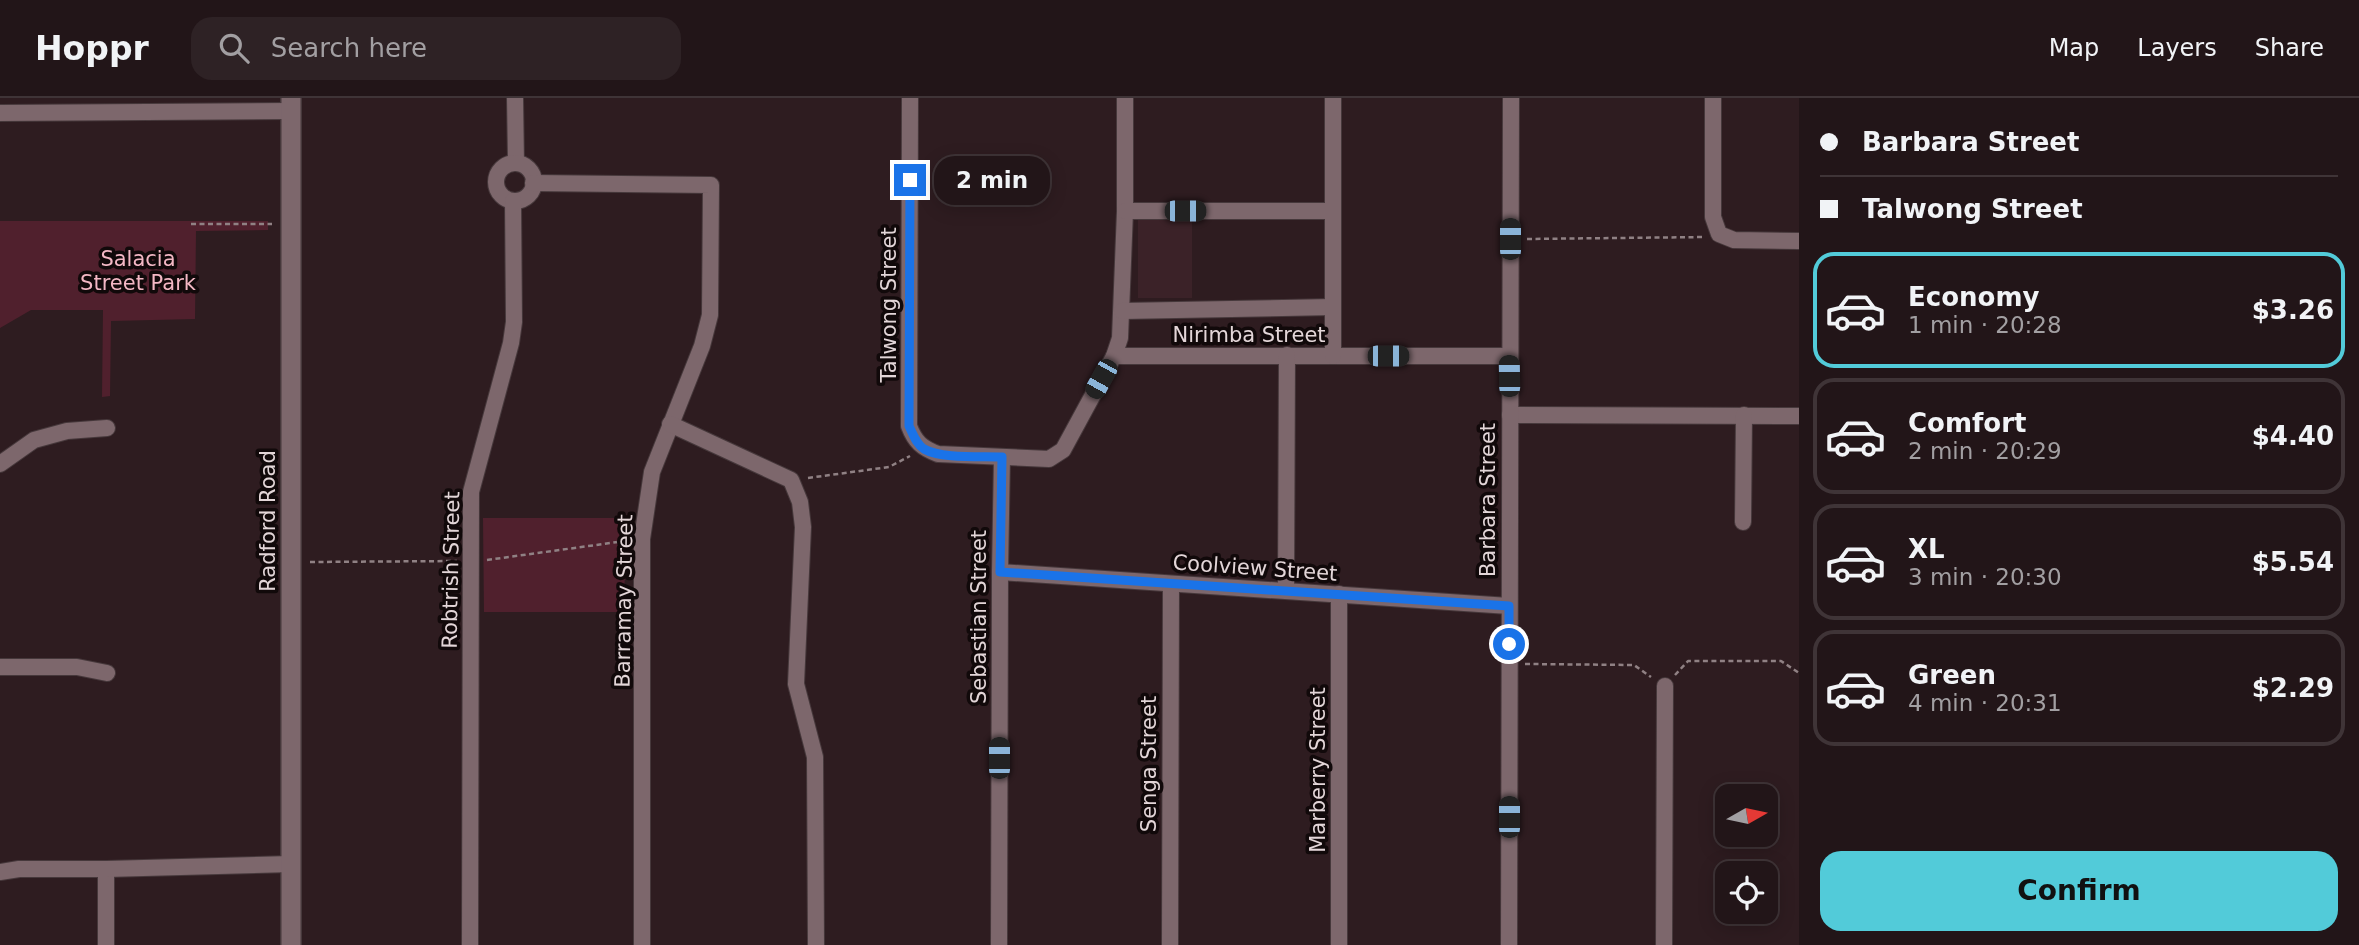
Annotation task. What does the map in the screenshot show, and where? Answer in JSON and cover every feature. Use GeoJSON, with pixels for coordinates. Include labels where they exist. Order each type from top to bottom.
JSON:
{"type":"FeatureCollection","features":[{"type":"Feature","properties":{"kind":"street"},"geometry":{"type":"LineString","coordinates":[[515,98],[516,163]]}},
{"type":"Feature","properties":{"kind":"street","name":"Talwong Street"},"geometry":{"type":"LineString","coordinates":[[910,98],[909,426],[914,439],[931,451]]}},
{"type":"Feature","properties":{"kind":"street"},"geometry":{"type":"LineString","coordinates":[[931,451],[1049,459],[1063,450],[1114,356],[1120,338],[1125,211],[1125,98]]}},
{"type":"Feature","properties":{"kind":"street"},"geometry":{"type":"LineString","coordinates":[[1333,98],[1333,356]]}},
{"type":"Feature","properties":{"kind":"street","name":"Barbara Street"},"geometry":{"type":"LineString","coordinates":[[1508,945],[1511,98]]}},
{"type":"Feature","properties":{"kind":"street"},"geometry":{"type":"LineString","coordinates":[[1713,98],[1713,217],[1719,234],[1734,240],[1799,241]]}},
{"type":"Feature","properties":{"kind":"street"},"geometry":{"type":"LineString","coordinates":[[0,113],[291,105]]}},
{"type":"Feature","properties":{"kind":"street","name":"Radford Road"},"geometry":{"type":"LineString","coordinates":[[291,105],[291,945]]}},
{"type":"Feature","properties":{"kind":"street"},"geometry":{"type":"LineString","coordinates":[[516,163],[529,169],[533,183],[527,196],[513,201],[500,194],[496,181],[502,168],[516,163]]}},
{"type":"Feature","properties":{"kind":"street","name":"Barramay Street"},"geometry":{"type":"LineString","coordinates":[[533,183],[711,185],[709,316],[702,346],[652,472],[642,539],[642,945]]}},
{"type":"Feature","properties":{"kind":"street","name":"Robtrish Street"},"geometry":{"type":"LineString","coordinates":[[470,945],[471,492],[511,343],[514,322],[513,201]]}},
{"type":"Feature","properties":{"kind":"street"},"geometry":{"type":"LineString","coordinates":[[1125,211],[1333,211]]}},
{"type":"Feature","properties":{"kind":"street","name":"Nirimba Street"},"geometry":{"type":"LineString","coordinates":[[1122,312],[1333,307]]}},
{"type":"Feature","properties":{"kind":"street"},"geometry":{"type":"LineString","coordinates":[[1286,590],[1287,355]]}},
{"type":"Feature","properties":{"kind":"street","name":"Nirimba Street"},"geometry":{"type":"LineString","coordinates":[[1114,356],[1509,356]]}},
{"type":"Feature","properties":{"kind":"street"},"geometry":{"type":"LineString","coordinates":[[1510,415],[1799,416]]}},
{"type":"Feature","properties":{"kind":"street"},"geometry":{"type":"LineString","coordinates":[[1744,415],[1744,522]]}},
{"type":"Feature","properties":{"kind":"street"},"geometry":{"type":"LineString","coordinates":[[670,424],[790,480],[800,502],[803,527],[796,684],[815,757],[816,945]]}},
{"type":"Feature","properties":{"kind":"street"},"geometry":{"type":"LineString","coordinates":[[0,464],[34,440],[67,431],[107,428]]}},
{"type":"Feature","properties":{"kind":"street","name":"Sebastian Street"},"geometry":{"type":"LineString","coordinates":[[999,945],[1002,457]]}},
{"type":"Feature","properties":{"kind":"street","name":"Coolview Street"},"geometry":{"type":"LineString","coordinates":[[1000,572],[1509,606]]}},
{"type":"Feature","properties":{"kind":"street","name":"Senga Street"},"geometry":{"type":"LineString","coordinates":[[1170,945],[1171,584]]}},
{"type":"Feature","properties":{"kind":"street","name":"Marberry Street"},"geometry":{"type":"LineString","coordinates":[[1339,594],[1339,945]]}},
{"type":"Feature","properties":{"kind":"street"},"geometry":{"type":"LineString","coordinates":[[0,667],[77,667],[107,673]]}},
{"type":"Feature","properties":{"kind":"street"},"geometry":{"type":"LineString","coordinates":[[1664,945],[1665,686]]}},
{"type":"Feature","properties":{"kind":"street"},"geometry":{"type":"LineString","coordinates":[[0,872],[19,869],[106,870],[291,864]]}},
{"type":"Feature","properties":{"kind":"street"},"geometry":{"type":"LineString","coordinates":[[106,870],[106,945]]}},
{"type":"Feature","properties":{"kind":"path"},"geometry":{"type":"LineString","coordinates":[[191,224],[272,224]]}},
{"type":"Feature","properties":{"kind":"path"},"geometry":{"type":"LineString","coordinates":[[1510,239],[1709,237],[1719,234]]}},
{"type":"Feature","properties":{"kind":"path"},"geometry":{"type":"LineString","coordinates":[[790,480],[889,467],[931,451]]}},
{"type":"Feature","properties":{"kind":"path"},"geometry":{"type":"LineString","coordinates":[[478,560],[545,554],[610,545],[631,538],[642,539]]}},
{"type":"Feature","properties":{"kind":"path"},"geometry":{"type":"LineString","coordinates":[[310,562],[460,561]]}},
{"type":"Feature","properties":{"kind":"path"},"geometry":{"type":"LineString","coordinates":[[1509,663],[1634,665],[1665,686],[1688,662],[1781,661],[1799,673]]}},
{"type":"Feature","properties":{"kind":"shaded area"},"geometry":{"type":"Polygon","coordinates":[[[1192,217],[1192,298],[1138,298],[1138,218],[1192,217]]]}},
{"type":"Feature","properties":{"kind":"green space","name":"Salacia Street Park"},"geometry":{"type":"Polygon","coordinates":[[[0,221],[268,221],[268,230],[196,231],[195,319],[111,321],[110,396],[102,397],[103,310],[31,310],[0,328],[0,221]]]}},
{"type":"Feature","properties":{"kind":"green space"},"geometry":{"type":"Polygon","coordinates":[[[483,518],[626,518],[624,612],[484,612],[483,518]]]}},
{"type":"Feature","properties":{"kind":"route"},"geometry":{"type":"LineString","coordinates":[[910,180],[909,426],[914,439],[923,449],[939,454],[1002,457],[1000,572],[1509,606],[1509,644]]}}]}
